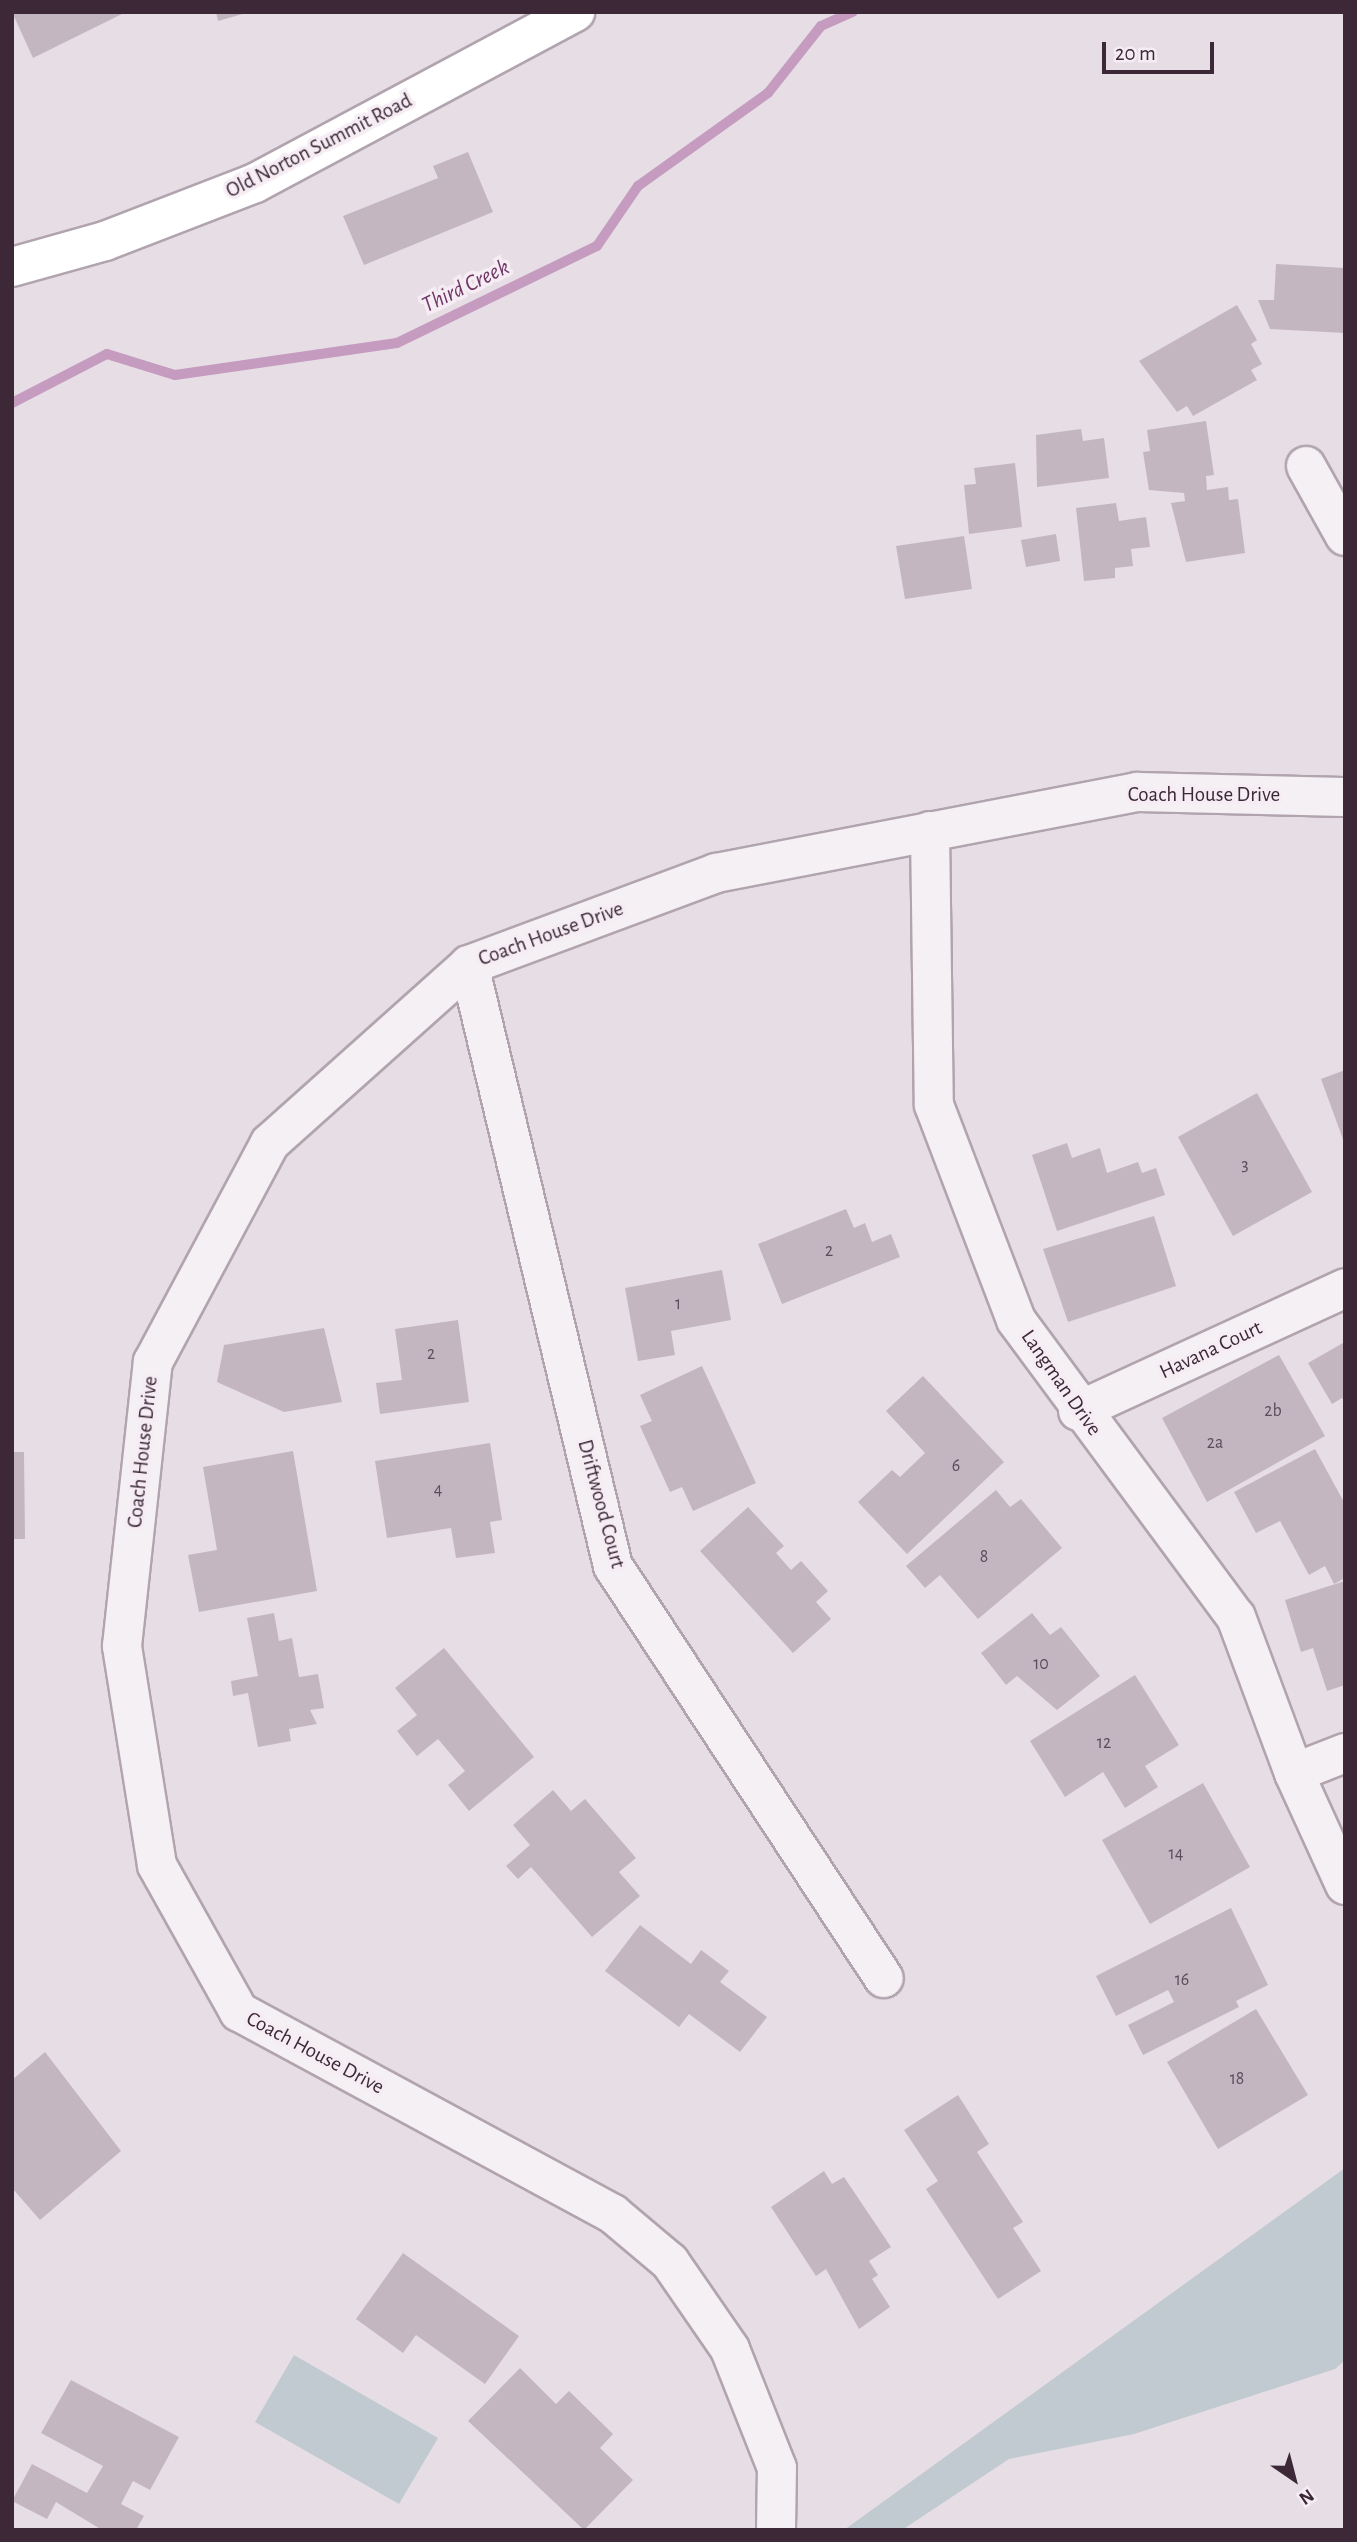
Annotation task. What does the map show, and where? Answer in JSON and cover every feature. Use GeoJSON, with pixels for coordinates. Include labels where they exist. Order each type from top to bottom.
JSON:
{"type":"FeatureCollection","features":[{"type":"Feature","properties":{"kind":"main road","name":"Old Norton Summit Road"},"geometry":{"type":"LineString","coordinates":[[12,267],[105,241],[256,183],[575,12]]}},
{"type":"Feature","properties":{"kind":"street"},"geometry":{"type":"LineString","coordinates":[[1306,466],[1345,536]]}},
{"type":"Feature","properties":{"kind":"street","name":"Coach House Drive"},"geometry":{"type":"LineString","coordinates":[[776,2530],[777,2468],[730,2349],[670,2262],[613,2214],[239,2012],[157,1866],[122,1646],[153,1362],[270,1143],[469,965],[716,873],[930,831],[1137,792],[1345,797]]}},
{"type":"Feature","properties":{"kind":"street","name":"Langman Drive"},"geometry":{"type":"LineString","coordinates":[[930,831],[934,1105],[1016,1320],[1078,1411],[1236,1617],[1294,1773],[1345,1885]]}},
{"type":"Feature","properties":{"kind":"street","name":"Driftwood Court"},"geometry":{"type":"LineString","coordinates":[[469,965],[613,1566],[884,1978]]}},
{"type":"Feature","properties":{"kind":"street","name":"Havana Court"},"geometry":{"type":"LineString","coordinates":[[1078,1411],[1345,1288]]}},
{"type":"Feature","properties":{"kind":"street"},"geometry":{"type":"LineString","coordinates":[[1294,1773],[1345,1753]]}},
{"type":"Feature","properties":{"kind":"shaded area"},"geometry":{"type":"Polygon","coordinates":[[[1345,2168],[1345,2360],[1335,2369],[1134,2434],[1009,2459],[902,2530],[844,2530],[1345,2168]]]}},
{"type":"Feature","properties":{"kind":"shaded area"},"geometry":{"type":"Polygon","coordinates":[[[294,2355],[438,2438],[399,2504],[255,2422],[294,2355]]]}},
{"type":"Feature","properties":{"kind":"building"},"geometry":{"type":"Polygon","coordinates":[[[12,12],[126,12],[33,58],[12,12]]]}},
{"type":"Feature","properties":{"kind":"building"},"geometry":{"type":"Polygon","coordinates":[[[216,12],[246,12],[246,13],[218,21],[216,12]]]}},
{"type":"Feature","properties":{"kind":"building"},"geometry":{"type":"Polygon","coordinates":[[[468,152],[493,212],[364,265],[343,216],[438,178],[433,166],[468,152]]]}},
{"type":"Feature","properties":{"kind":"building"},"geometry":{"type":"Polygon","coordinates":[[[1276,264],[1345,268],[1345,333],[1270,329],[1258,300],[1274,300],[1276,264]]]}},
{"type":"Feature","properties":{"kind":"building"},"geometry":{"type":"Polygon","coordinates":[[[1237,305],[1257,340],[1251,344],[1262,364],[1251,370],[1257,380],[1193,416],[1187,406],[1177,412],[1139,361],[1237,305]]]}},
{"type":"Feature","properties":{"kind":"building"},"geometry":{"type":"Polygon","coordinates":[[[1206,421],[1214,475],[1206,476],[1207,490],[1228,487],[1229,500],[1238,499],[1245,553],[1186,562],[1171,503],[1185,501],[1184,493],[1149,490],[1143,452],[1150,451],[1147,430],[1206,421]]]}},
{"type":"Feature","properties":{"kind":"building"},"geometry":{"type":"Polygon","coordinates":[[[1081,429],[1083,441],[1104,438],[1109,478],[1037,487],[1036,435],[1081,429]]]}},
{"type":"Feature","properties":{"kind":"building"},"geometry":{"type":"Polygon","coordinates":[[[1015,463],[1022,527],[969,534],[964,485],[976,484],[974,468],[1015,463]]]}},
{"type":"Feature","properties":{"kind":"building"},"geometry":{"type":"Polygon","coordinates":[[[1116,503],[1119,521],[1146,517],[1150,547],[1131,549],[1133,566],[1115,568],[1115,578],[1084,581],[1076,508],[1116,503]]]}},
{"type":"Feature","properties":{"kind":"building"},"geometry":{"type":"Polygon","coordinates":[[[1056,534],[1060,561],[1026,567],[1021,540],[1056,534]]]}},
{"type":"Feature","properties":{"kind":"building"},"geometry":{"type":"Polygon","coordinates":[[[964,536],[972,589],[905,599],[896,546],[964,536]]]}},
{"type":"Feature","properties":{"kind":"building"},"geometry":{"type":"Polygon","coordinates":[[[1345,1070],[1345,1142],[1344,1142],[1321,1079],[1345,1070]]]}},
{"type":"Feature","properties":{"kind":"building"},"geometry":{"type":"Polygon","coordinates":[[[1257,1093],[1312,1192],[1233,1236],[1178,1137],[1257,1093]]]}},
{"type":"Feature","properties":{"kind":"building"},"geometry":{"type":"Polygon","coordinates":[[[1067,1143],[1072,1158],[1100,1148],[1107,1173],[1138,1162],[1142,1173],[1156,1168],[1165,1195],[1057,1231],[1032,1155],[1067,1143]]]}},
{"type":"Feature","properties":{"kind":"building"},"geometry":{"type":"Polygon","coordinates":[[[846,1209],[854,1228],[865,1223],[872,1242],[891,1234],[900,1257],[782,1304],[758,1244],[846,1209]]]}},
{"type":"Feature","properties":{"kind":"building"},"geometry":{"type":"Polygon","coordinates":[[[1154,1216],[1176,1286],[1068,1322],[1043,1249],[1154,1216]]]}},
{"type":"Feature","properties":{"kind":"building"},"geometry":{"type":"Polygon","coordinates":[[[722,1270],[731,1320],[671,1331],[675,1355],[638,1361],[625,1288],[722,1270]]]}},
{"type":"Feature","properties":{"kind":"building"},"geometry":{"type":"Polygon","coordinates":[[[458,1320],[469,1402],[380,1414],[376,1383],[402,1380],[395,1329],[458,1320]]]}},
{"type":"Feature","properties":{"kind":"building"},"geometry":{"type":"Polygon","coordinates":[[[324,1328],[342,1402],[284,1412],[217,1382],[224,1345],[324,1328]]]}},
{"type":"Feature","properties":{"kind":"building"},"geometry":{"type":"Polygon","coordinates":[[[1343,1343],[1345,1403],[1342,1398],[1332,1404],[1308,1363],[1343,1343]]]}},
{"type":"Feature","properties":{"kind":"building"},"geometry":{"type":"Polygon","coordinates":[[[1279,1355],[1325,1436],[1207,1502],[1162,1418],[1279,1355]]]}},
{"type":"Feature","properties":{"kind":"building"},"geometry":{"type":"Polygon","coordinates":[[[702,1366],[756,1483],[693,1511],[682,1487],[670,1492],[640,1426],[652,1421],[640,1395],[702,1366]]]}},
{"type":"Feature","properties":{"kind":"building"},"geometry":{"type":"Polygon","coordinates":[[[923,1376],[1004,1462],[907,1554],[858,1502],[892,1470],[900,1477],[925,1453],[886,1411],[923,1376]]]}},
{"type":"Feature","properties":{"kind":"building"},"geometry":{"type":"Polygon","coordinates":[[[490,1443],[502,1520],[490,1522],[495,1553],[456,1558],[451,1528],[387,1538],[375,1461],[490,1443]]]}},
{"type":"Feature","properties":{"kind":"building"},"geometry":{"type":"Polygon","coordinates":[[[1315,1449],[1345,1504],[1345,1578],[1334,1584],[1325,1566],[1309,1575],[1280,1521],[1256,1533],[1234,1492],[1315,1449]]]}},
{"type":"Feature","properties":{"kind":"building"},"geometry":{"type":"Polygon","coordinates":[[[293,1451],[317,1591],[199,1612],[188,1555],[217,1550],[203,1467],[293,1451]]]}},
{"type":"Feature","properties":{"kind":"building"},"geometry":{"type":"Polygon","coordinates":[[[12,1452],[24,1452],[25,1539],[12,1539],[12,1452]]]}},
{"type":"Feature","properties":{"kind":"building"},"geometry":{"type":"Polygon","coordinates":[[[996,1490],[1010,1507],[1021,1499],[1062,1548],[978,1619],[940,1575],[925,1588],[906,1566],[996,1490]]]}},
{"type":"Feature","properties":{"kind":"building"},"geometry":{"type":"Polygon","coordinates":[[[748,1507],[784,1546],[776,1553],[791,1570],[801,1561],[828,1591],[816,1602],[831,1619],[793,1653],[700,1551],[748,1507]]]}},
{"type":"Feature","properties":{"kind":"building"},"geometry":{"type":"Polygon","coordinates":[[[1345,1581],[1345,1685],[1327,1691],[1313,1648],[1301,1652],[1285,1600],[1345,1581]]]}},
{"type":"Feature","properties":{"kind":"building"},"geometry":{"type":"Polygon","coordinates":[[[274,1613],[279,1641],[292,1638],[299,1677],[318,1674],[324,1708],[310,1710],[317,1724],[289,1729],[291,1741],[258,1747],[248,1693],[233,1696],[231,1681],[258,1676],[247,1618],[274,1613]]]}},
{"type":"Feature","properties":{"kind":"building"},"geometry":{"type":"Polygon","coordinates":[[[1032,1613],[1050,1635],[1061,1627],[1100,1676],[1057,1710],[1017,1676],[1006,1685],[981,1653],[1032,1613]]]}},
{"type":"Feature","properties":{"kind":"building"},"geometry":{"type":"Polygon","coordinates":[[[444,1648],[534,1757],[469,1811],[448,1785],[465,1771],[438,1739],[417,1756],[397,1731],[417,1715],[395,1688],[444,1648]]]}},
{"type":"Feature","properties":{"kind":"building"},"geometry":{"type":"Polygon","coordinates":[[[1135,1675],[1179,1745],[1145,1766],[1158,1787],[1125,1808],[1103,1772],[1065,1797],[1030,1741],[1135,1675]]]}},
{"type":"Feature","properties":{"kind":"building"},"geometry":{"type":"Polygon","coordinates":[[[1203,1783],[1250,1867],[1150,1924],[1102,1840],[1203,1783]]]}},
{"type":"Feature","properties":{"kind":"building"},"geometry":{"type":"Polygon","coordinates":[[[553,1790],[571,1811],[585,1799],[636,1858],[619,1872],[640,1896],[592,1937],[531,1867],[518,1879],[506,1866],[530,1845],[513,1825],[553,1790]]]}},
{"type":"Feature","properties":{"kind":"building"},"geometry":{"type":"Polygon","coordinates":[[[1231,1908],[1268,1985],[1236,2001],[1239,2007],[1143,2055],[1128,2025],[1174,2002],[1168,1990],[1116,2016],[1096,1976],[1231,1908]]]}},
{"type":"Feature","properties":{"kind":"building"},"geometry":{"type":"Polygon","coordinates":[[[640,1925],[691,1964],[701,1950],[729,1971],[720,1982],[767,2017],[740,2052],[689,2014],[679,2027],[605,1971],[640,1925]]]}},
{"type":"Feature","properties":{"kind":"building"},"geometry":{"type":"Polygon","coordinates":[[[1256,2009],[1308,2095],[1218,2149],[1167,2062],[1256,2009]]]}},
{"type":"Feature","properties":{"kind":"building"},"geometry":{"type":"Polygon","coordinates":[[[45,2052],[121,2151],[40,2220],[12,2188],[12,2080],[45,2052]]]}},
{"type":"Feature","properties":{"kind":"building"},"geometry":{"type":"Polygon","coordinates":[[[958,2095],[989,2144],[977,2152],[1023,2222],[1013,2228],[1041,2271],[998,2299],[926,2189],[938,2181],[904,2130],[958,2095]]]}},
{"type":"Feature","properties":{"kind":"building"},"geometry":{"type":"Polygon","coordinates":[[[824,2171],[832,2184],[844,2177],[891,2247],[869,2261],[878,2275],[872,2279],[890,2307],[859,2329],[826,2269],[816,2276],[771,2207],[824,2171]]]}},
{"type":"Feature","properties":{"kind":"building"},"geometry":{"type":"Polygon","coordinates":[[[403,2253],[519,2336],[485,2384],[416,2335],[403,2353],[356,2319],[403,2253]]]}},
{"type":"Feature","properties":{"kind":"building"},"geometry":{"type":"Polygon","coordinates":[[[520,2368],[556,2404],[569,2391],[613,2434],[600,2448],[633,2480],[584,2530],[468,2421],[520,2368]]]}},
{"type":"Feature","properties":{"kind":"building"},"geometry":{"type":"Polygon","coordinates":[[[71,2380],[179,2437],[150,2490],[133,2481],[121,2504],[144,2516],[136,2530],[102,2530],[56,2502],[47,2519],[12,2501],[32,2464],[87,2493],[103,2466],[41,2433],[71,2380]]]}},
{"type":"Feature","properties":{"kind":"waterway","name":"Third Creek"},"geometry":{"type":"LineString","coordinates":[[12,403],[107,354],[175,375],[397,343],[597,246],[638,186],[768,93],[821,26],[853,12]]}}]}
